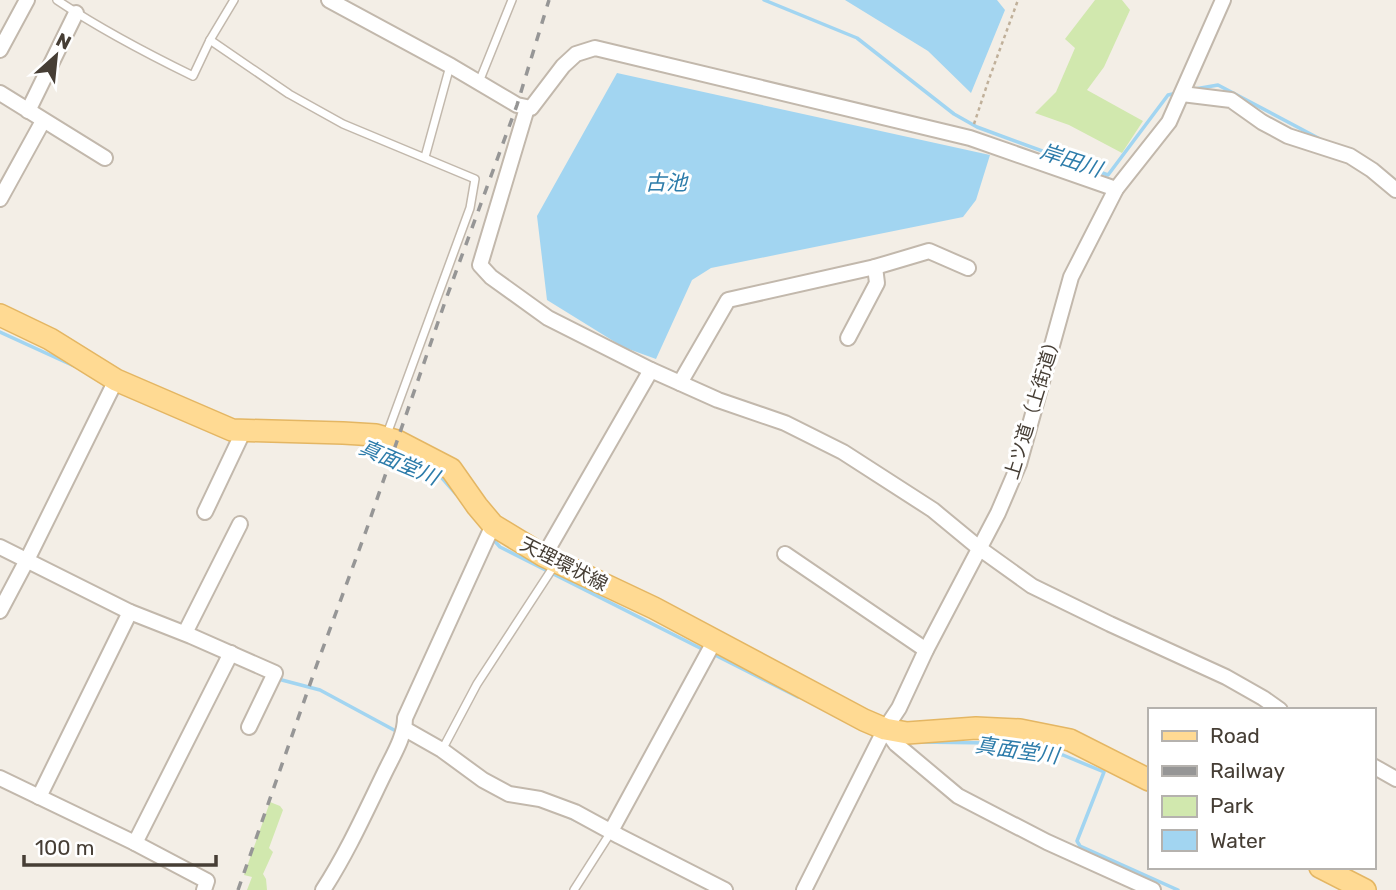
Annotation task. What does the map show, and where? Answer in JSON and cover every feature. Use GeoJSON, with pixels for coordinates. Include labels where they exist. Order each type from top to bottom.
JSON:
{"type":"FeatureCollection","features":[{"type":"Feature","properties":{"kind":"main road","name":"天理環状線"},"geometry":{"type":"LineString","coordinates":[[0,315],[50,339],[116,380],[232,430],[376,435],[397,441],[451,469],[493,525],[550,559],[654,608],[885,729],[907,733],[976,728],[1020,730],[1070,740],[1148,779]]}},
{"type":"Feature","properties":{"kind":"main road"},"geometry":{"type":"LineString","coordinates":[[1324,869],[1365,890]]}},
{"type":"Feature","properties":{"kind":"street"},"geometry":{"type":"LineString","coordinates":[[0,50],[27,0]]}},
{"type":"Feature","properties":{"kind":"street"},"geometry":{"type":"LineString","coordinates":[[329,0],[517,105],[527,108],[531,108],[563,66],[576,54],[595,48],[970,138],[1116,189]]}},
{"type":"Feature","properties":{"kind":"street","name":"上ツ道（上街道）"},"geometry":{"type":"LineString","coordinates":[[804,890],[998,513],[1019,464],[1071,277],[1116,189],[1169,122],[1223,0]]}},
{"type":"Feature","properties":{"kind":"street"},"geometry":{"type":"LineString","coordinates":[[27,111],[76,13]]}},
{"type":"Feature","properties":{"kind":"street"},"geometry":{"type":"LineString","coordinates":[[0,93],[105,158]]}},
{"type":"Feature","properties":{"kind":"street"},"geometry":{"type":"LineString","coordinates":[[1182,94],[1231,100],[1288,136],[1350,156],[1396,190]]}},
{"type":"Feature","properties":{"kind":"street"},"geometry":{"type":"LineString","coordinates":[[527,108],[480,265],[491,277],[548,318],[651,370],[718,400],[785,423],[843,452],[933,510],[979,548],[1032,586],[1226,677],[1277,708]]}},
{"type":"Feature","properties":{"kind":"street"},"geometry":{"type":"LineString","coordinates":[[0,199],[43,121]]}},
{"type":"Feature","properties":{"kind":"street"},"geometry":{"type":"LineString","coordinates":[[680,383],[729,300],[875,267],[929,251],[968,268]]}},
{"type":"Feature","properties":{"kind":"street"},"geometry":{"type":"LineString","coordinates":[[848,338],[877,283],[875,267]]}},
{"type":"Feature","properties":{"kind":"street"},"geometry":{"type":"LineString","coordinates":[[550,559],[651,370]]}},
{"type":"Feature","properties":{"kind":"street"},"geometry":{"type":"LineString","coordinates":[[0,611],[116,380]]}},
{"type":"Feature","properties":{"kind":"street"},"geometry":{"type":"LineString","coordinates":[[205,512],[244,430]]}},
{"type":"Feature","properties":{"kind":"street"},"geometry":{"type":"LineString","coordinates":[[185,634],[240,524]]}},
{"type":"Feature","properties":{"kind":"street"},"geometry":{"type":"LineString","coordinates":[[323,890],[364,816],[405,729],[405,718],[493,525]]}},
{"type":"Feature","properties":{"kind":"street"},"geometry":{"type":"LineString","coordinates":[[0,547],[130,612],[275,673],[249,727]]}},
{"type":"Feature","properties":{"kind":"street"},"geometry":{"type":"LineString","coordinates":[[785,554],[926,650]]}},
{"type":"Feature","properties":{"kind":"street"},"geometry":{"type":"LineString","coordinates":[[38,797],[130,612]]}},
{"type":"Feature","properties":{"kind":"street"},"geometry":{"type":"LineString","coordinates":[[611,831],[715,640]]}},
{"type":"Feature","properties":{"kind":"street"},"geometry":{"type":"LineString","coordinates":[[135,843],[231,653]]}},
{"type":"Feature","properties":{"kind":"street"},"geometry":{"type":"LineString","coordinates":[[405,729],[509,794],[540,799],[575,812],[725,890]]}},
{"type":"Feature","properties":{"kind":"street"},"geometry":{"type":"LineString","coordinates":[[885,729],[896,744],[958,796],[1047,842],[1153,890]]}},
{"type":"Feature","properties":{"kind":"street"},"geometry":{"type":"LineString","coordinates":[[1375,767],[1396,779]]}},
{"type":"Feature","properties":{"kind":"street"},"geometry":{"type":"LineString","coordinates":[[0,778],[207,881],[204,890]]}},
{"type":"Feature","properties":{"kind":"lane"},"geometry":{"type":"LineString","coordinates":[[57,0],[151,56],[192,76],[234,0]]}},
{"type":"Feature","properties":{"kind":"lane"},"geometry":{"type":"LineString","coordinates":[[479,82],[512,0]]}},
{"type":"Feature","properties":{"kind":"lane"},"geometry":{"type":"LineString","coordinates":[[210,40],[289,94],[343,124],[475,179],[470,208],[386,438]]}},
{"type":"Feature","properties":{"kind":"lane"},"geometry":{"type":"LineString","coordinates":[[425,157],[451,66]]}},
{"type":"Feature","properties":{"kind":"lane"},"geometry":{"type":"LineString","coordinates":[[442,750],[550,559]]}},
{"type":"Feature","properties":{"kind":"lane"},"geometry":{"type":"LineString","coordinates":[[574,890],[611,831]]}},
{"type":"Feature","properties":{"kind":"path"},"geometry":{"type":"LineString","coordinates":[[970,138],[1018,0]]}},
{"type":"Feature","properties":{"kind":"green space"},"geometry":{"type":"Polygon","coordinates":[[[1095,0],[1122,0],[1130,10],[1104,67],[1087,90],[1143,121],[1122,153],[1069,125],[1035,113],[1056,92],[1075,48],[1065,39],[1095,0]]]}},
{"type":"Feature","properties":{"kind":"green space"},"geometry":{"type":"Polygon","coordinates":[[[270,802],[283,810],[269,848],[273,852],[263,874],[267,890],[247,890],[252,877],[244,875],[270,802]]]}},
{"type":"Feature","properties":{"kind":"water"},"geometry":{"type":"Polygon","coordinates":[[[845,0],[997,0],[1005,10],[971,93],[928,51],[845,0]]]}},
{"type":"Feature","properties":{"kind":"water","name":"古池"},"geometry":{"type":"Polygon","coordinates":[[[617,73],[990,155],[976,200],[963,217],[711,268],[692,280],[656,359],[623,347],[547,300],[537,216],[617,73]]]}},
{"type":"Feature","properties":{"kind":"waterway","name":"岸田川"},"geometry":{"type":"LineString","coordinates":[[764,0],[857,38],[954,114],[977,127],[1108,175],[1168,95],[1177,93]]}},
{"type":"Feature","properties":{"kind":"waterway","name":"岸田川"},"geometry":{"type":"LineString","coordinates":[[1195,89],[1218,85],[1320,139]]}},
{"type":"Feature","properties":{"kind":"waterway","name":"真面堂川"},"geometry":{"type":"LineString","coordinates":[[0,332],[74,366]]}},
{"type":"Feature","properties":{"kind":"waterway","name":"真面堂川"},"geometry":{"type":"LineString","coordinates":[[367,444],[442,478],[456,494]]}},
{"type":"Feature","properties":{"kind":"waterway","name":"真面堂川"},"geometry":{"type":"LineString","coordinates":[[492,538],[500,547],[704,650]]}},
{"type":"Feature","properties":{"kind":"waterway","name":"真面堂川"},"geometry":{"type":"LineString","coordinates":[[711,653],[798,697]]}},
{"type":"Feature","properties":{"kind":"waterway"},"geometry":{"type":"LineString","coordinates":[[278,679],[320,690],[394,730]]}},
{"type":"Feature","properties":{"kind":"waterway","name":"真面堂川"},"geometry":{"type":"LineString","coordinates":[[917,742],[992,743],[1063,755],[1104,772],[1077,841],[1080,846],[1178,890]]}},
{"type":"Feature","properties":{"kind":"waterway"},"geometry":{"type":"LineString","coordinates":[[564,815],[579,822]]}},
{"type":"Feature","properties":{"kind":"railway"},"geometry":{"type":"LineString","coordinates":[[238,890],[517,105],[549,0]]}}]}
